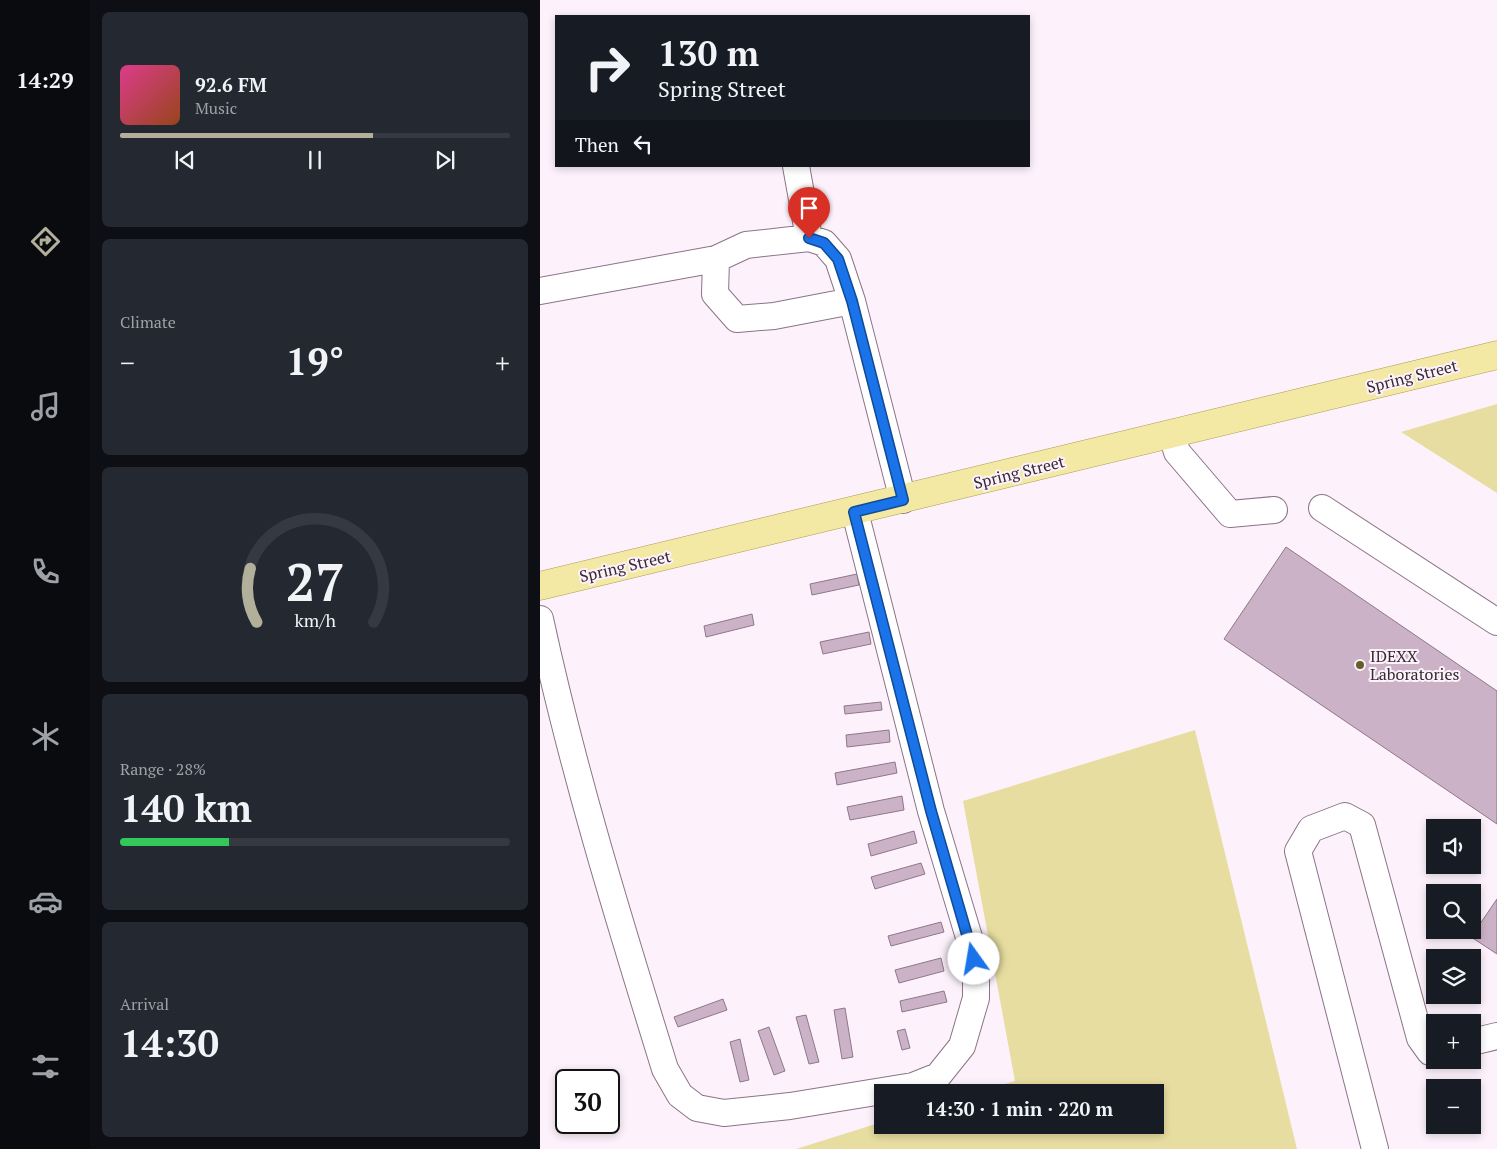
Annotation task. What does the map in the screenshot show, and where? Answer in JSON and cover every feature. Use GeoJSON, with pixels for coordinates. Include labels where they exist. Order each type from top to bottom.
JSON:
{"type":"FeatureCollection","features":[{"type":"Feature","properties":{"kind":"main road","name":"Spring Street"},"geometry":{"type":"LineString","coordinates":[[540,586],[854,512],[1497,355]]}},
{"type":"Feature","properties":{"kind":"street"},"geometry":{"type":"LineString","coordinates":[[796,167],[809,238]]}},
{"type":"Feature","properties":{"kind":"street"},"geometry":{"type":"LineString","coordinates":[[540,291],[716,259],[746,245],[809,238],[824,243],[838,259],[852,301],[903,500]]}},
{"type":"Feature","properties":{"kind":"street"},"geometry":{"type":"LineString","coordinates":[[716,259],[715,294],[737,319],[774,316],[852,301]]}},
{"type":"Feature","properties":{"kind":"street"},"geometry":{"type":"LineString","coordinates":[[1172,435],[1177,452],[1230,514],[1274,510]]}},
{"type":"Feature","properties":{"kind":"street"},"geometry":{"type":"LineString","coordinates":[[1322,508],[1497,622]]}},
{"type":"Feature","properties":{"kind":"street"},"geometry":{"type":"LineString","coordinates":[[540,619],[553,680],[608,884],[665,1069],[680,1095],[697,1108],[724,1114],[913,1086],[938,1076],[962,1046],[976,998],[976,974],[971,944],[931,811],[854,512]]}},
{"type":"Feature","properties":{"kind":"street"},"geometry":{"type":"LineString","coordinates":[[1375,1149],[1298,851],[1311,829],[1345,816],[1362,825],[1420,1038],[1426,1046]]}},
{"type":"Feature","properties":{"kind":"street"},"geometry":{"type":"LineString","coordinates":[[1481,1040],[1497,1036]]}},
{"type":"Feature","properties":{"kind":"shaded area"},"geometry":{"type":"Polygon","coordinates":[[[1497,404],[1497,493],[1401,432],[1497,404]]]}},
{"type":"Feature","properties":{"kind":"shaded area"},"geometry":{"type":"Polygon","coordinates":[[[1195,730],[1297,1149],[796,1149],[874,1125],[874,1134],[1164,1134],[1164,1084],[1005,1084],[1015,1081],[963,801],[1195,730]]]}},
{"type":"Feature","properties":{"kind":"building","name":"IDEXX Laboratories"},"geometry":{"type":"Polygon","coordinates":[[[1286,547],[1497,691],[1497,824],[1224,639],[1286,547]]]}},
{"type":"Feature","properties":{"kind":"building"},"geometry":{"type":"Polygon","coordinates":[[[857,574],[859,585],[812,595],[810,584],[857,574]]]}},
{"type":"Feature","properties":{"kind":"building"},"geometry":{"type":"Polygon","coordinates":[[[752,614],[754,625],[706,637],[704,626],[752,614]]]}},
{"type":"Feature","properties":{"kind":"building"},"geometry":{"type":"Polygon","coordinates":[[[869,632],[871,644],[823,654],[820,642],[869,632]]]}},
{"type":"Feature","properties":{"kind":"building"},"geometry":{"type":"Polygon","coordinates":[[[881,702],[882,710],[845,714],[844,706],[881,702]]]}},
{"type":"Feature","properties":{"kind":"building"},"geometry":{"type":"Polygon","coordinates":[[[889,730],[890,742],[847,747],[846,735],[889,730]]]}},
{"type":"Feature","properties":{"kind":"building"},"geometry":{"type":"Polygon","coordinates":[[[895,762],[897,773],[837,785],[835,773],[895,762]]]}},
{"type":"Feature","properties":{"kind":"building"},"geometry":{"type":"Polygon","coordinates":[[[902,796],[904,810],[850,820],[847,807],[902,796]]]}},
{"type":"Feature","properties":{"kind":"building"},"geometry":{"type":"Polygon","coordinates":[[[914,831],[917,843],[871,856],[868,844],[914,831]]]}},
{"type":"Feature","properties":{"kind":"building"},"geometry":{"type":"Polygon","coordinates":[[[921,863],[925,874],[875,889],[871,877],[921,863]]]}},
{"type":"Feature","properties":{"kind":"building"},"geometry":{"type":"Polygon","coordinates":[[[1497,899],[1497,954],[1474,939],[1481,939],[1481,922],[1497,899]]]}},
{"type":"Feature","properties":{"kind":"building"},"geometry":{"type":"Polygon","coordinates":[[[941,922],[944,932],[891,946],[888,936],[941,922]]]}},
{"type":"Feature","properties":{"kind":"building"},"geometry":{"type":"Polygon","coordinates":[[[941,958],[944,971],[899,983],[895,970],[941,958]]]}},
{"type":"Feature","properties":{"kind":"building"},"geometry":{"type":"Polygon","coordinates":[[[944,991],[947,1002],[902,1012],[900,1001],[944,991]]]}},
{"type":"Feature","properties":{"kind":"building"},"geometry":{"type":"Polygon","coordinates":[[[723,999],[727,1010],[678,1027],[674,1017],[723,999]]]}},
{"type":"Feature","properties":{"kind":"building"},"geometry":{"type":"Polygon","coordinates":[[[845,1008],[853,1057],[842,1059],[834,1010],[845,1008]]]}},
{"type":"Feature","properties":{"kind":"building"},"geometry":{"type":"Polygon","coordinates":[[[806,1015],[819,1062],[809,1064],[796,1017],[806,1015]]]}},
{"type":"Feature","properties":{"kind":"building"},"geometry":{"type":"Polygon","coordinates":[[[769,1027],[785,1071],[774,1075],[758,1031],[769,1027]]]}},
{"type":"Feature","properties":{"kind":"building"},"geometry":{"type":"Polygon","coordinates":[[[905,1029],[910,1048],[902,1050],[897,1031],[905,1029]]]}},
{"type":"Feature","properties":{"kind":"building"},"geometry":{"type":"Polygon","coordinates":[[[740,1039],[749,1080],[740,1082],[730,1042],[740,1039]]]}},
{"type":"Feature","properties":{"kind":"place","name":"IDEXX Laboratories"},"geometry":{"type":"Point","coordinates":[1360,665]}},
{"type":"Feature","properties":{"kind":"route"},"geometry":{"type":"LineString","coordinates":[[809,238],[824,243],[838,259],[852,301],[903,500],[854,512],[931,811],[974,959]]}}]}
